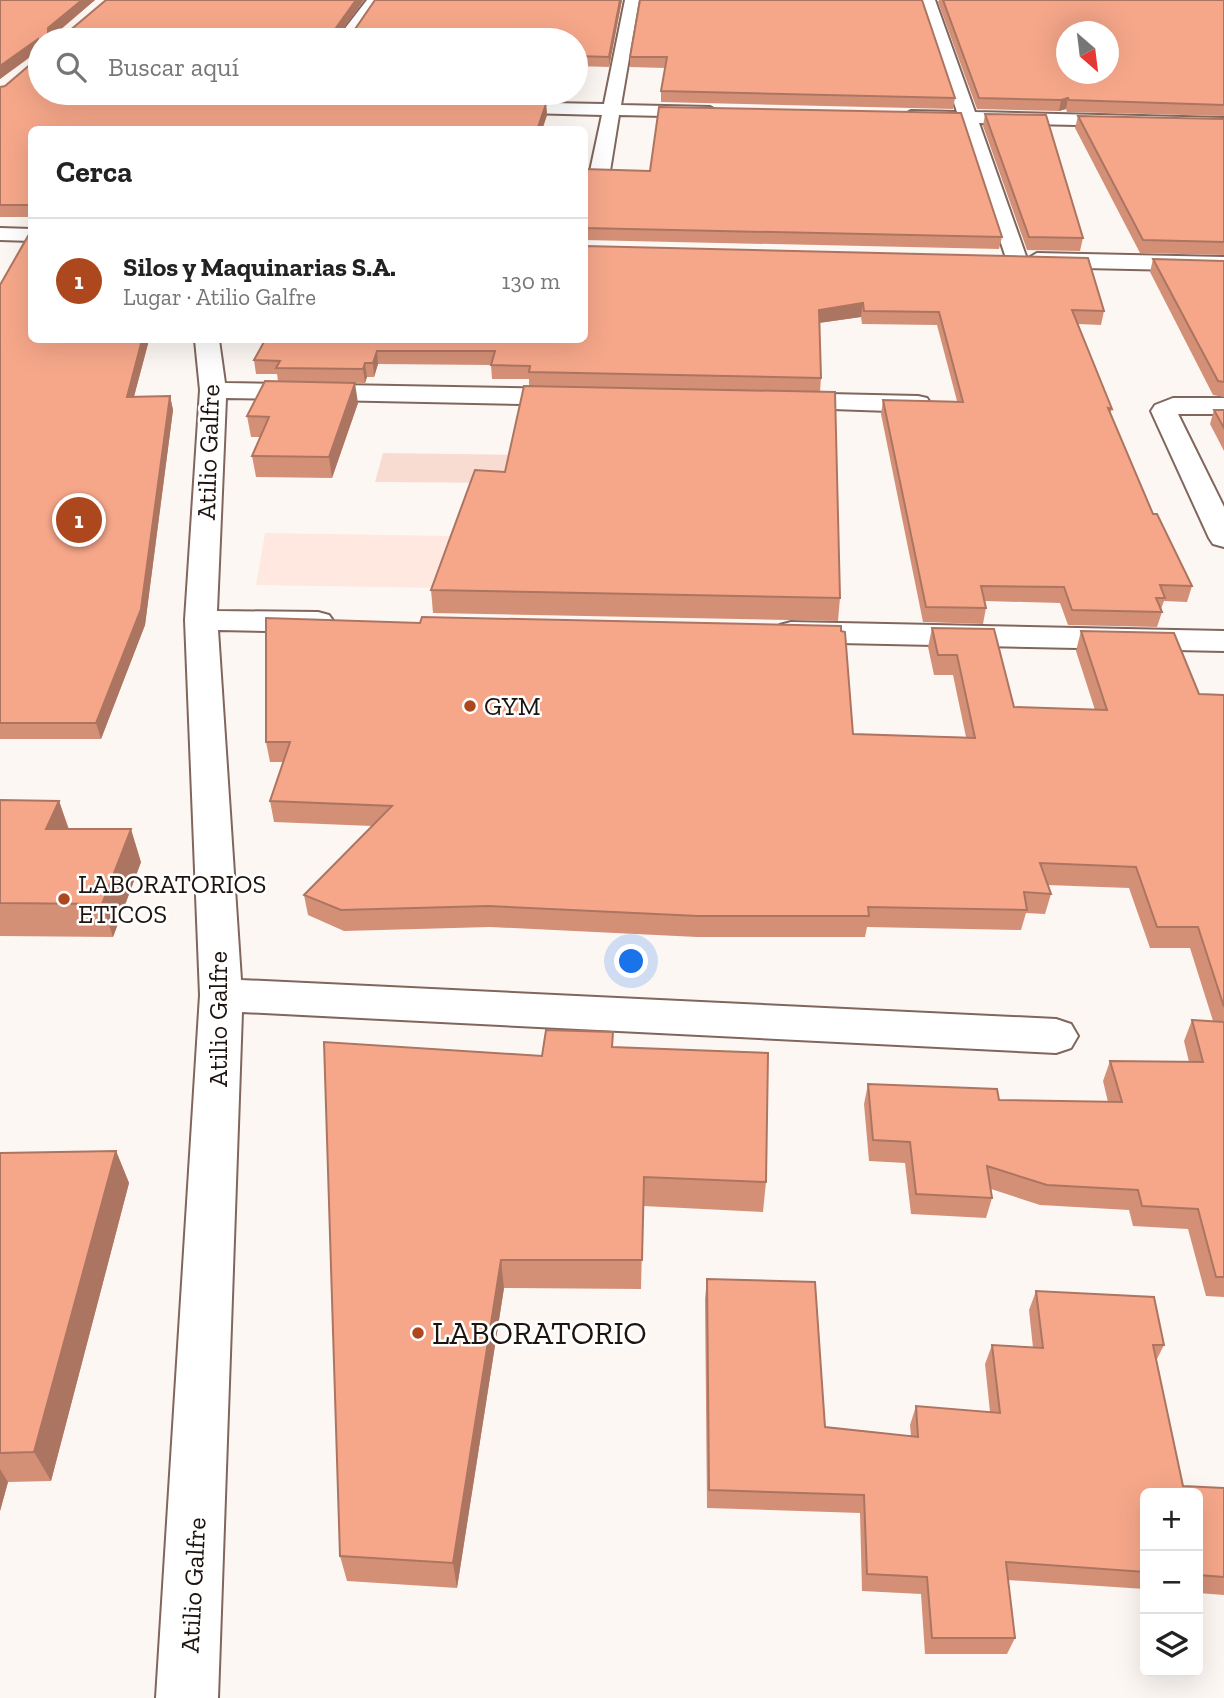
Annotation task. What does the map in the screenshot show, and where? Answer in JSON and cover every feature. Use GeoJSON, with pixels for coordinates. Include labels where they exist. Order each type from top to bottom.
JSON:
{"type":"FeatureCollection","features":[{"type":"Feature","properties":{"kind":"street"},"geometry":{"type":"LineString","coordinates":[[353,28],[375,0]]}},
{"type":"Feature","properties":{"kind":"street"},"geometry":{"type":"LineString","coordinates":[[600,171],[632,0]]}},
{"type":"Feature","properties":{"kind":"street"},"geometry":{"type":"LineString","coordinates":[[928,0],[1016,259]]}},
{"type":"Feature","properties":{"kind":"street"},"geometry":{"type":"LineString","coordinates":[[281,126],[295,105]]}},
{"type":"Feature","properties":{"kind":"street"},"geometry":{"type":"LineString","coordinates":[[474,107],[734,113]]}},
{"type":"Feature","properties":{"kind":"street"},"geometry":{"type":"LineString","coordinates":[[898,116],[1224,123]]}},
{"type":"Feature","properties":{"kind":"street"},"geometry":{"type":"LineString","coordinates":[[0,234],[28,235]]}},
{"type":"Feature","properties":{"kind":"street"},"geometry":{"type":"LineString","coordinates":[[988,259],[1224,264]]}},
{"type":"Feature","properties":{"kind":"street","name":"Atilio Galfre"},"geometry":{"type":"LineString","coordinates":[[187,1698],[221,995],[201,620],[213,390],[207,343]]}},
{"type":"Feature","properties":{"kind":"street"},"geometry":{"type":"LineString","coordinates":[[213,390],[600,398]]}},
{"type":"Feature","properties":{"kind":"street"},"geometry":{"type":"LineString","coordinates":[[752,401],[918,404]]}},
{"type":"Feature","properties":{"kind":"street"},"geometry":{"type":"LineString","coordinates":[[1224,406],[1174,406],[1164,411],[1224,538]]}},
{"type":"Feature","properties":{"kind":"street"},"geometry":{"type":"LineString","coordinates":[[201,620],[354,623]]}},
{"type":"Feature","properties":{"kind":"street"},"geometry":{"type":"LineString","coordinates":[[754,631],[1224,641]]}},
{"type":"Feature","properties":{"kind":"street"},"geometry":{"type":"LineString","coordinates":[[221,995],[1056,1036]]}},
{"type":"Feature","properties":{"kind":"shaded area"},"geometry":{"type":"Polygon","coordinates":[[[383,453],[527,455],[523,483],[375,482],[383,453]]]}},
{"type":"Feature","properties":{"kind":"shaded area"},"geometry":{"type":"Polygon","coordinates":[[[265,533],[455,536],[437,588],[256,585],[265,533]]]}},
{"type":"Feature","properties":{"kind":"building"},"geometry":{"type":"Polygon","coordinates":[[[0,0],[82,0],[48,28],[28,28],[28,46],[0,66],[0,0]]]}},
{"type":"Feature","properties":{"kind":"building"},"geometry":{"type":"Polygon","coordinates":[[[106,0],[356,0],[336,28],[73,28],[106,0]]]}},
{"type":"Feature","properties":{"kind":"building"},"geometry":{"type":"Polygon","coordinates":[[[375,0],[620,0],[609,57],[588,56],[588,28],[356,28],[375,0]]]}},
{"type":"Feature","properties":{"kind":"building"},"geometry":{"type":"Polygon","coordinates":[[[640,0],[922,0],[955,98],[661,91],[667,57],[630,57],[640,0]]]}},
{"type":"Feature","properties":{"kind":"building"},"geometry":{"type":"Polygon","coordinates":[[[943,0],[1224,0],[1224,105],[1068,98],[979,98],[943,0]]]}},
{"type":"Feature","properties":{"kind":"building"},"geometry":{"type":"Polygon","coordinates":[[[28,66],[28,105],[546,105],[538,126],[28,126],[28,205],[0,205],[0,87],[5,86],[28,66]]]}},
{"type":"Feature","properties":{"kind":"building"},"geometry":{"type":"Polygon","coordinates":[[[659,107],[961,113],[1002,237],[588,228],[588,169],[650,171],[659,107]]]}},
{"type":"Feature","properties":{"kind":"building"},"geometry":{"type":"Polygon","coordinates":[[[985,114],[1046,115],[1083,238],[1029,237],[985,114]]]}},
{"type":"Feature","properties":{"kind":"building"},"geometry":{"type":"Polygon","coordinates":[[[1078,116],[1224,119],[1224,242],[1143,240],[1078,116]]]}},
{"type":"Feature","properties":{"kind":"building"},"geometry":{"type":"Polygon","coordinates":[[[28,236],[28,343],[141,343],[127,397],[170,396],[141,609],[96,723],[0,723],[0,285],[28,236]]]}},
{"type":"Feature","properties":{"kind":"building"},"geometry":{"type":"Polygon","coordinates":[[[588,246],[1088,258],[1104,311],[1072,310],[1112,409],[1108,408],[1153,514],[1157,514],[1192,586],[1160,585],[1165,598],[1156,598],[1162,612],[1072,610],[1064,587],[981,586],[986,608],[926,607],[883,400],[963,402],[939,312],[864,311],[863,303],[819,310],[821,378],[529,372],[530,366],[491,365],[495,351],[377,351],[373,363],[365,363],[363,369],[276,368],[280,361],[254,360],[263,343],[588,343],[588,246]]]}},
{"type":"Feature","properties":{"kind":"building"},"geometry":{"type":"Polygon","coordinates":[[[1153,259],[1224,261],[1224,382],[1218,381],[1153,259]]]}},
{"type":"Feature","properties":{"kind":"building"},"geometry":{"type":"Polygon","coordinates":[[[265,381],[355,383],[329,457],[252,456],[269,417],[247,416],[265,381]]]}},
{"type":"Feature","properties":{"kind":"building"},"geometry":{"type":"Polygon","coordinates":[[[524,386],[835,392],[840,598],[431,590],[475,470],[505,472],[524,386]]]}},
{"type":"Feature","properties":{"kind":"building"},"geometry":{"type":"Polygon","coordinates":[[[1214,410],[1224,410],[1224,428],[1214,410]]]}},
{"type":"Feature","properties":{"kind":"building"},"geometry":{"type":"Polygon","coordinates":[[[422,617],[841,626],[841,631],[845,632],[853,734],[975,738],[957,655],[938,655],[932,628],[994,629],[1014,707],[1107,710],[1081,631],[1174,633],[1199,694],[1224,695],[1224,1007],[1198,927],[1157,927],[1136,867],[1040,863],[1051,894],[1024,892],[1027,910],[868,907],[869,916],[698,916],[488,906],[341,910],[304,895],[392,806],[270,801],[290,742],[266,742],[266,618],[420,623],[422,617]]]}},
{"type":"Feature","properties":{"kind":"building"},"geometry":{"type":"Polygon","coordinates":[[[0,800],[59,801],[46,829],[131,829],[102,904],[0,903],[0,800]]]}},
{"type":"Feature","properties":{"kind":"building"},"geometry":{"type":"Polygon","coordinates":[[[1192,1020],[1224,1022],[1224,1277],[1216,1277],[1198,1209],[1142,1206],[1138,1190],[1047,1185],[987,1166],[992,1198],[916,1194],[910,1142],[873,1140],[868,1084],[997,1089],[999,1100],[1122,1102],[1110,1061],[1203,1062],[1192,1020]]]}},
{"type":"Feature","properties":{"kind":"building"},"geometry":{"type":"Polygon","coordinates":[[[546,1030],[613,1032],[612,1047],[768,1053],[766,1182],[644,1177],[642,1260],[501,1260],[453,1563],[340,1556],[324,1042],[542,1056],[546,1030]]]}},
{"type":"Feature","properties":{"kind":"building"},"geometry":{"type":"Polygon","coordinates":[[[116,1151],[34,1452],[0,1453],[0,1153],[116,1151]]]}},
{"type":"Feature","properties":{"kind":"building"},"geometry":{"type":"Polygon","coordinates":[[[707,1279],[815,1282],[825,1427],[918,1437],[916,1406],[1000,1413],[992,1345],[1043,1348],[1036,1291],[1154,1297],[1164,1345],[1153,1345],[1183,1486],[1224,1488],[1224,1577],[1203,1575],[1203,1488],[1140,1488],[1140,1572],[1006,1562],[1015,1638],[932,1638],[927,1577],[867,1574],[864,1495],[709,1490],[707,1279]]]}},
{"type":"Feature","properties":{"kind":"place","name":"Silos y Maquinarias S.A."},"geometry":{"type":"Point","coordinates":[79,520]}},
{"type":"Feature","properties":{"kind":"place","name":"GYM"},"geometry":{"type":"Point","coordinates":[470,706]}},
{"type":"Feature","properties":{"kind":"place","name":"LABORATORIOS ETICOS"},"geometry":{"type":"Point","coordinates":[64,899]}},
{"type":"Feature","properties":{"kind":"place","name":"LABORATORIO"},"geometry":{"type":"Point","coordinates":[418,1333]}}]}
